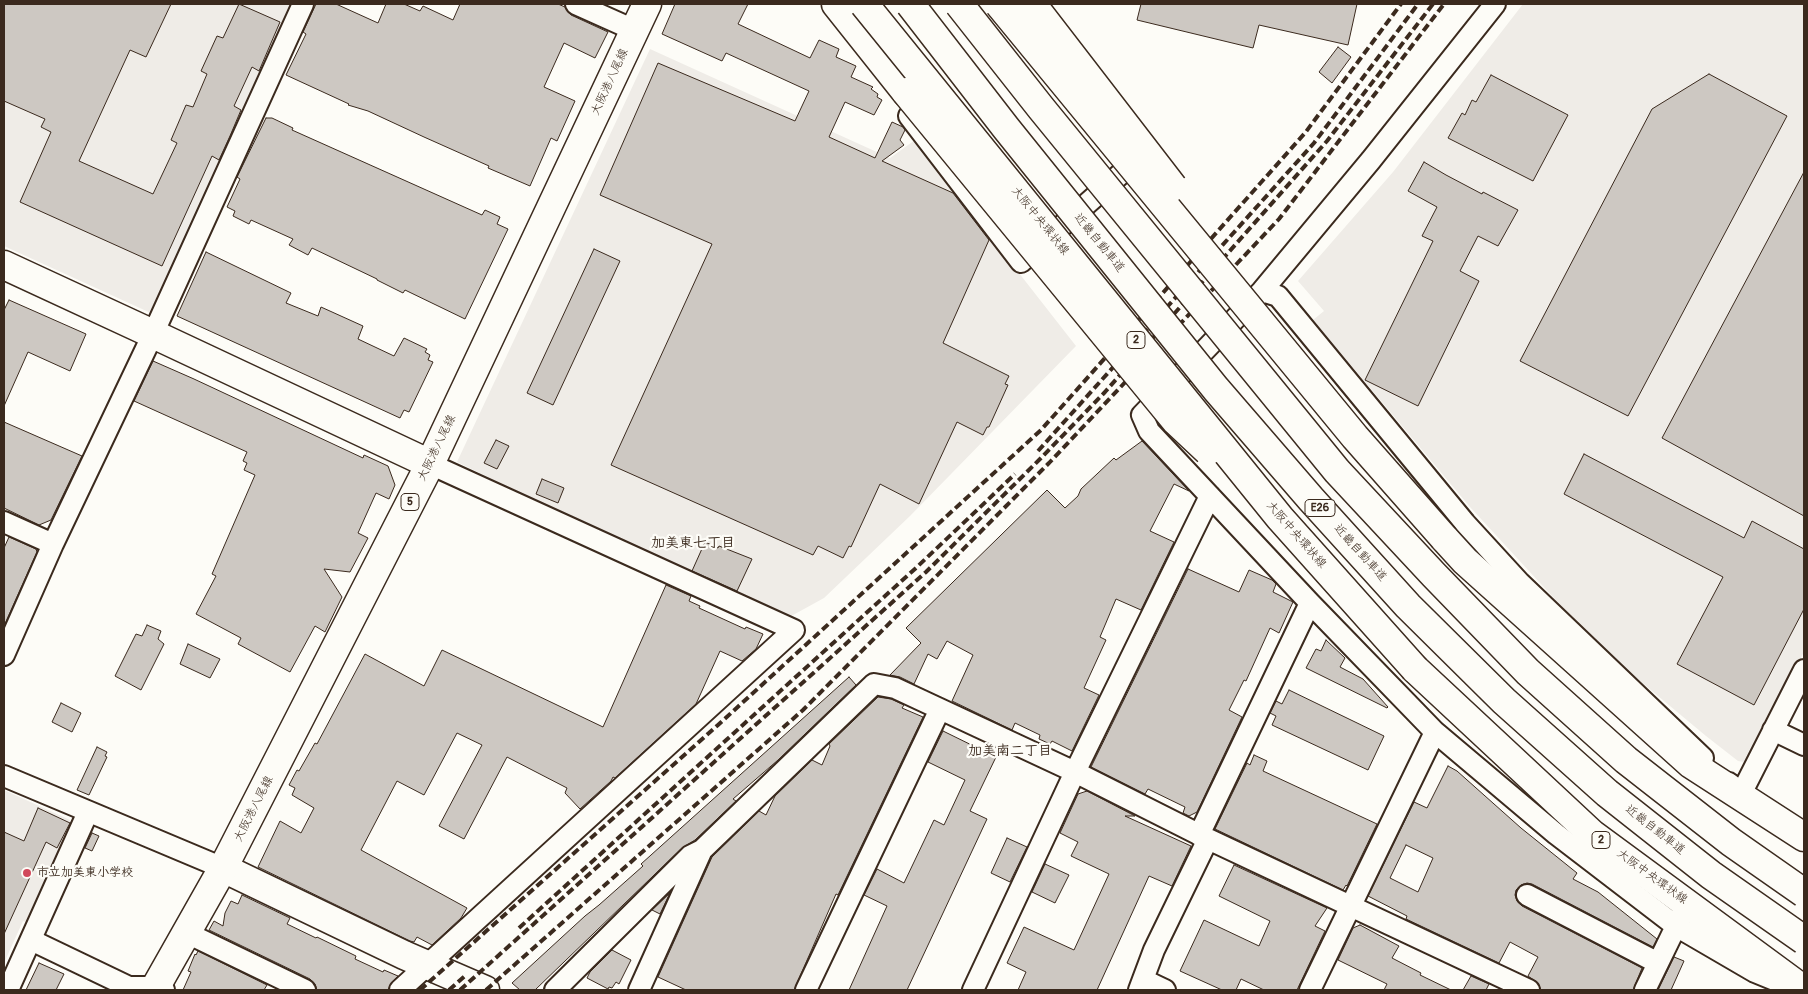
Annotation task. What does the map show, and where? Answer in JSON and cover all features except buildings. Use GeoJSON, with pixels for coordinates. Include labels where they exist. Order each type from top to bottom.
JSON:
{"type":"FeatureCollection","features":[{"type":"Feature","properties":{"kind":"main road","name":"大阪港八尾線"},"geometry":{"type":"LineString","coordinates":[[146,989],[187,933],[223,868],[430,464],[647,4]]}},
{"type":"Feature","properties":{"kind":"main road","name":"2"},"geometry":{"type":"LineString","coordinates":[[836,4],[1176,422],[1280,518]]}},
{"type":"Feature","properties":{"kind":"main road","name":"大阪中央環状線"},"geometry":{"type":"LineString","coordinates":[[864,4],[1280,518],[1416,668],[1592,834],[1682,915],[1803,990]]}},
{"type":"Feature","properties":{"kind":"main road","name":"近畿自動車道"},"geometry":{"type":"LineString","coordinates":[[910,4],[1006,128],[1216,388],[1408,606],[1504,701],[1607,793],[1711,875],[1804,940]]}},
{"type":"Feature","properties":{"kind":"main road"},"geometry":{"type":"LineString","coordinates":[[959,4],[1041,108],[1331,463],[1434,576],[1528,672],[1626,760],[1731,842],[1804,893]]}},
{"type":"Feature","properties":{"kind":"main road"},"geometry":{"type":"LineString","coordinates":[[999,4],[1355,437],[1465,561],[1691,764],[1741,794],[1804,837]]}},
{"type":"Feature","properties":{"kind":"main road"},"geometry":{"type":"LineString","coordinates":[[1032,4],[1198,220],[1336,389],[1355,437]]}},
{"type":"Feature","properties":{"kind":"main road"},"geometry":{"type":"LineString","coordinates":[[4,265],[430,464]]}},
{"type":"Feature","properties":{"kind":"main road"},"geometry":{"type":"LineString","coordinates":[[223,868],[485,990]]}},
{"type":"Feature","properties":{"kind":"street"},"geometry":{"type":"LineString","coordinates":[[4,655],[53,544],[153,334],[303,4]]}},
{"type":"Feature","properties":{"kind":"street"},"geometry":{"type":"LineString","coordinates":[[576,4],[634,30]]}},
{"type":"Feature","properties":{"kind":"street"},"geometry":{"type":"LineString","coordinates":[[828,4],[841,27],[1021,262],[1154,145],[1043,4]]}},
{"type":"Feature","properties":{"kind":"street"},"geometry":{"type":"LineString","coordinates":[[1495,4],[1371,160],[1262,291],[1142,415],[1148,430],[1310,603],[1435,732],[1556,834],[1682,915],[1645,990]]}},
{"type":"Feature","properties":{"kind":"street"},"geometry":{"type":"LineString","coordinates":[[1262,291],[1278,296],[1464,523],[1520,583],[1741,794],[1804,670]]}},
{"type":"Feature","properties":{"kind":"street"},"geometry":{"type":"LineString","coordinates":[[400,990],[794,630],[430,464]]}},
{"type":"Feature","properties":{"kind":"street"},"geometry":{"type":"LineString","coordinates":[[973,990],[1075,772],[1210,496]]}},
{"type":"Feature","properties":{"kind":"street"},"geometry":{"type":"LineString","coordinates":[[4,522],[53,544]]}},
{"type":"Feature","properties":{"kind":"street"},"geometry":{"type":"LineString","coordinates":[[1165,990],[1142,985],[1154,950],[1203,837],[1310,603]]}},
{"type":"Feature","properties":{"kind":"street"},"geometry":{"type":"LineString","coordinates":[[555,990],[690,856],[702,850],[874,684],[895,688],[1075,772],[1203,837],[1529,990]]}},
{"type":"Feature","properties":{"kind":"street"},"geometry":{"type":"LineString","coordinates":[[806,990],[940,709]]}},
{"type":"Feature","properties":{"kind":"street"},"geometry":{"type":"LineString","coordinates":[[1773,730],[1804,745]]}},
{"type":"Feature","properties":{"kind":"street"},"geometry":{"type":"LineString","coordinates":[[1310,990],[1435,732]]}},
{"type":"Feature","properties":{"kind":"street"},"geometry":{"type":"LineString","coordinates":[[4,776],[223,868]]}},
{"type":"Feature","properties":{"kind":"street"},"geometry":{"type":"LineString","coordinates":[[8,990],[88,812]]}},
{"type":"Feature","properties":{"kind":"street"},"geometry":{"type":"LineString","coordinates":[[639,990],[702,850]]}},
{"type":"Feature","properties":{"kind":"street"},"geometry":{"type":"LineString","coordinates":[[1527,895],[1658,962]]}},
{"type":"Feature","properties":{"kind":"street"},"geometry":{"type":"LineString","coordinates":[[187,933],[277,984],[305,990]]}},
{"type":"Feature","properties":{"kind":"street"},"geometry":{"type":"LineString","coordinates":[[31,940],[146,989]]}},
{"type":"Feature","properties":{"kind":"shaded area"},"geometry":{"type":"Polygon","coordinates":[[[4,4],[293,4],[153,314],[4,246],[4,4]]]}},
{"type":"Feature","properties":{"kind":"shaded area"},"geometry":{"type":"Polygon","coordinates":[[[1523,4],[1804,4],[1804,652],[1744,762],[1738,761],[1706,736],[1598,646],[1470,507],[1313,320],[1324,311],[1298,281],[1393,172],[1523,4]]]}},
{"type":"Feature","properties":{"kind":"shaded area"},"geometry":{"type":"Polygon","coordinates":[[[650,49],[890,158],[915,140],[1076,346],[910,516],[824,598],[784,620],[457,462],[650,49]]]}},
{"type":"Feature","properties":{"kind":"shaded area","name":"市立加美東小学校"},"geometry":{"type":"Polygon","coordinates":[[[4,790],[70,820],[72,826],[29,923],[23,921],[4,963],[4,790]]]}},
{"type":"Feature","properties":{"kind":"railway"},"geometry":{"type":"LineString","coordinates":[[420,990],[718,725],[1041,430],[1305,133],[1401,4]]}},
{"type":"Feature","properties":{"kind":"railway"},"geometry":{"type":"LineString","coordinates":[[1038,451],[1314,143],[1418,4]]}},
{"type":"Feature","properties":{"kind":"railway"},"geometry":{"type":"LineString","coordinates":[[460,990],[926,572],[1041,458],[1105,392],[1327,141],[1433,4]]}},
{"type":"Feature","properties":{"kind":"railway"},"geometry":{"type":"LineString","coordinates":[[486,990],[803,710],[1049,463],[1279,219],[1444,4]]}},
{"type":"Feature","properties":{"kind":"railway"},"geometry":{"type":"LineString","coordinates":[[519,928],[917,567],[1015,474]]}},
{"type":"Feature","properties":{"kind":"railway"},"geometry":{"type":"LineString","coordinates":[[449,990],[465,976]]}},
{"type":"Feature","properties":{"kind":"place","name":"市立加美東小学校"},"geometry":{"type":"Point","coordinates":[27,873]}},
{"type":"Feature","properties":{"kind":"district","name":"加美東七丁目"},"geometry":{"type":"Point","coordinates":[693,543]}},
{"type":"Feature","properties":{"kind":"district","name":"加美南二丁目"},"geometry":{"type":"Point","coordinates":[1010,751]}}]}
